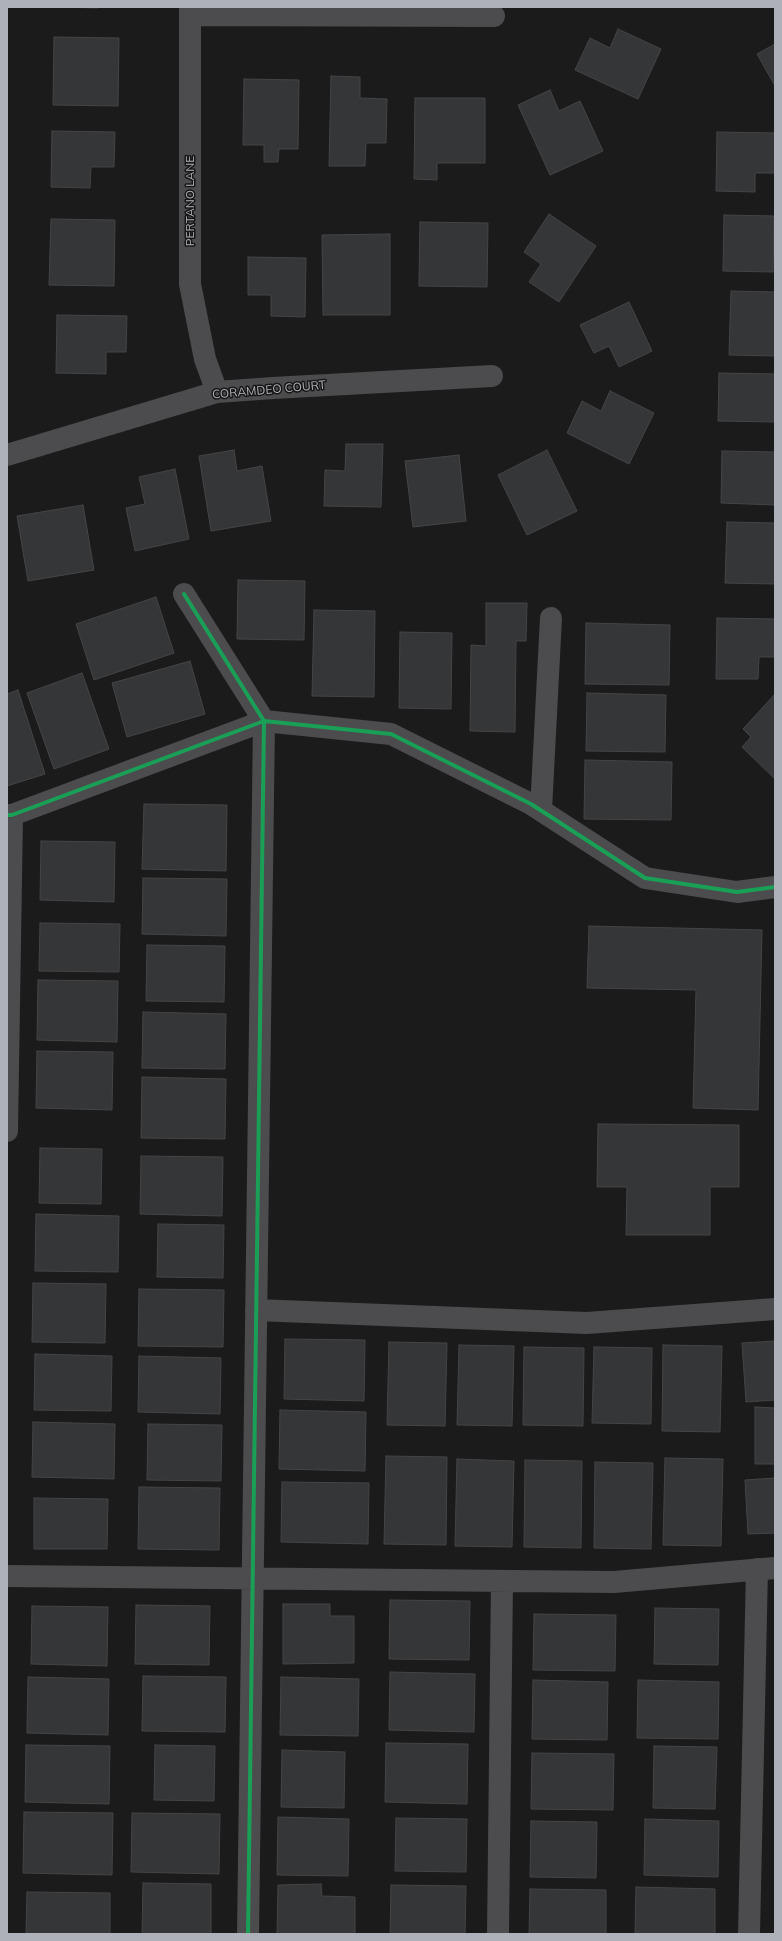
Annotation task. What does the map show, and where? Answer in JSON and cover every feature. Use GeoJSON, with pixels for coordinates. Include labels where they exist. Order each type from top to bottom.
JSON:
{"type":"FeatureCollection","features":[{"type":"Feature","properties":{"kind":"street"},"geometry":{"type":"LineString","coordinates":[[190,11],[494,16]]}},
{"type":"Feature","properties":{"kind":"street","name":"PERTANO LANE"},"geometry":{"type":"LineString","coordinates":[[190,11],[190,284],[205,359],[217,392]]}},
{"type":"Feature","properties":{"kind":"street","name":"CORAMDEO COURT"},"geometry":{"type":"LineString","coordinates":[[7,455],[217,392],[492,376]]}},
{"type":"Feature","properties":{"kind":"street"},"geometry":{"type":"LineString","coordinates":[[184,594],[264,720],[248,1934]]}},
{"type":"Feature","properties":{"kind":"street"},"geometry":{"type":"LineString","coordinates":[[542,810],[551,618]]}},
{"type":"Feature","properties":{"kind":"street"},"geometry":{"type":"LineString","coordinates":[[7,1132],[9,815],[264,720],[391,734],[542,810],[645,878],[737,892],[775,887]]}},
{"type":"Feature","properties":{"kind":"street"},"geometry":{"type":"LineString","coordinates":[[256,1310],[588,1322],[775,1309]]}},
{"type":"Feature","properties":{"kind":"street"},"geometry":{"type":"LineString","coordinates":[[7,1576],[252,1577],[614,1582],[766,1568],[749,1934]]}},
{"type":"Feature","properties":{"kind":"street"},"geometry":{"type":"LineString","coordinates":[[498,1934],[502,1581]]}},
{"type":"Feature","properties":{"kind":"building"},"geometry":{"type":"Polygon","coordinates":[[[55,7],[98,7],[98,8],[55,7]]]}},
{"type":"Feature","properties":{"kind":"building"},"geometry":{"type":"Polygon","coordinates":[[[618,29],[661,49],[638,99],[575,70],[590,38],[610,48],[618,29]]]}},
{"type":"Feature","properties":{"kind":"building"},"geometry":{"type":"Polygon","coordinates":[[[54,37],[119,38],[118,106],[53,105],[54,37]]]}},
{"type":"Feature","properties":{"kind":"building"},"geometry":{"type":"Polygon","coordinates":[[[775,44],[775,86],[757,54],[775,44]]]}},
{"type":"Feature","properties":{"kind":"building"},"geometry":{"type":"Polygon","coordinates":[[[331,76],[360,77],[360,98],[387,99],[386,143],[366,143],[365,166],[329,166],[331,76]]]}},
{"type":"Feature","properties":{"kind":"building"},"geometry":{"type":"Polygon","coordinates":[[[244,79],[299,80],[298,149],[279,149],[278,162],[264,162],[264,145],[243,145],[244,79]]]}},
{"type":"Feature","properties":{"kind":"building"},"geometry":{"type":"Polygon","coordinates":[[[550,90],[559,111],[580,101],[603,151],[550,175],[518,105],[550,90]]]}},
{"type":"Feature","properties":{"kind":"building"},"geometry":{"type":"Polygon","coordinates":[[[415,98],[485,98],[485,163],[437,163],[437,180],[414,179],[415,98]]]}},
{"type":"Feature","properties":{"kind":"building"},"geometry":{"type":"Polygon","coordinates":[[[52,131],[115,132],[114,167],[91,167],[90,188],[51,187],[52,131]]]}},
{"type":"Feature","properties":{"kind":"building"},"geometry":{"type":"Polygon","coordinates":[[[717,132],[775,133],[775,173],[755,173],[755,192],[716,191],[717,132]]]}},
{"type":"Feature","properties":{"kind":"building"},"geometry":{"type":"Polygon","coordinates":[[[549,214],[596,246],[559,302],[529,282],[541,264],[524,252],[549,214]]]}},
{"type":"Feature","properties":{"kind":"building"},"geometry":{"type":"Polygon","coordinates":[[[724,215],[774,216],[773,272],[723,271],[724,215]]]}},
{"type":"Feature","properties":{"kind":"building"},"geometry":{"type":"Polygon","coordinates":[[[51,219],[115,220],[114,286],[49,285],[51,219]]]}},
{"type":"Feature","properties":{"kind":"building"},"geometry":{"type":"Polygon","coordinates":[[[420,222],[488,223],[487,287],[419,286],[420,222]]]}},
{"type":"Feature","properties":{"kind":"building"},"geometry":{"type":"Polygon","coordinates":[[[390,234],[390,315],[323,315],[322,235],[390,234]]]}},
{"type":"Feature","properties":{"kind":"building"},"geometry":{"type":"Polygon","coordinates":[[[248,257],[306,258],[305,317],[271,316],[271,295],[248,295],[248,257]]]}},
{"type":"Feature","properties":{"kind":"building"},"geometry":{"type":"Polygon","coordinates":[[[731,291],[775,292],[775,356],[729,355],[731,291]]]}},
{"type":"Feature","properties":{"kind":"building"},"geometry":{"type":"Polygon","coordinates":[[[629,302],[652,351],[619,367],[609,346],[594,353],[580,325],[629,302]]]}},
{"type":"Feature","properties":{"kind":"building"},"geometry":{"type":"Polygon","coordinates":[[[57,315],[127,316],[126,352],[106,352],[106,374],[56,373],[57,315]]]}},
{"type":"Feature","properties":{"kind":"building"},"geometry":{"type":"Polygon","coordinates":[[[719,373],[775,374],[775,422],[718,421],[719,373]]]}},
{"type":"Feature","properties":{"kind":"building"},"geometry":{"type":"Polygon","coordinates":[[[610,391],[654,413],[629,464],[567,433],[582,401],[601,411],[610,391]]]}},
{"type":"Feature","properties":{"kind":"building"},"geometry":{"type":"Polygon","coordinates":[[[346,444],[383,444],[381,507],[324,506],[325,470],[345,471],[346,444]]]}},
{"type":"Feature","properties":{"kind":"building"},"geometry":{"type":"Polygon","coordinates":[[[234,450],[237,471],[262,466],[271,521],[211,531],[199,456],[234,450]]]}},
{"type":"Feature","properties":{"kind":"building"},"geometry":{"type":"Polygon","coordinates":[[[547,450],[577,511],[527,535],[498,475],[547,450]]]}},
{"type":"Feature","properties":{"kind":"building"},"geometry":{"type":"Polygon","coordinates":[[[722,451],[775,452],[775,505],[721,503],[722,451]]]}},
{"type":"Feature","properties":{"kind":"building"},"geometry":{"type":"Polygon","coordinates":[[[459,455],[466,521],[413,527],[405,461],[459,455]]]}},
{"type":"Feature","properties":{"kind":"building"},"geometry":{"type":"Polygon","coordinates":[[[175,469],[189,539],[135,551],[126,508],[145,504],[139,477],[175,469]]]}},
{"type":"Feature","properties":{"kind":"building"},"geometry":{"type":"Polygon","coordinates":[[[83,505],[94,570],[28,581],[17,516],[83,505]]]}},
{"type":"Feature","properties":{"kind":"building"},"geometry":{"type":"Polygon","coordinates":[[[727,522],[775,523],[775,584],[725,583],[727,522]]]}},
{"type":"Feature","properties":{"kind":"building"},"geometry":{"type":"Polygon","coordinates":[[[238,580],[305,581],[304,640],[237,639],[238,580]]]}},
{"type":"Feature","properties":{"kind":"building"},"geometry":{"type":"Polygon","coordinates":[[[156,597],[174,653],[94,680],[76,624],[156,597]]]}},
{"type":"Feature","properties":{"kind":"building"},"geometry":{"type":"Polygon","coordinates":[[[486,603],[527,603],[526,641],[516,641],[515,732],[470,731],[471,645],[486,646],[486,603]]]}},
{"type":"Feature","properties":{"kind":"building"},"geometry":{"type":"Polygon","coordinates":[[[314,610],[375,611],[374,697],[312,696],[314,610]]]}},
{"type":"Feature","properties":{"kind":"building"},"geometry":{"type":"Polygon","coordinates":[[[717,618],[775,619],[774,657],[759,657],[758,679],[716,679],[717,618]]]}},
{"type":"Feature","properties":{"kind":"building"},"geometry":{"type":"Polygon","coordinates":[[[586,623],[670,625],[669,685],[585,684],[586,623]]]}},
{"type":"Feature","properties":{"kind":"building"},"geometry":{"type":"Polygon","coordinates":[[[400,632],[452,633],[451,709],[399,708],[400,632]]]}},
{"type":"Feature","properties":{"kind":"building"},"geometry":{"type":"Polygon","coordinates":[[[190,661],[205,714],[127,737],[112,683],[190,661]]]}},
{"type":"Feature","properties":{"kind":"building"},"geometry":{"type":"Polygon","coordinates":[[[82,673],[109,749],[54,769],[27,693],[82,673]]]}},
{"type":"Feature","properties":{"kind":"building"},"geometry":{"type":"Polygon","coordinates":[[[18,690],[45,774],[7,786],[7,694],[18,690]]]}},
{"type":"Feature","properties":{"kind":"building"},"geometry":{"type":"Polygon","coordinates":[[[587,693],[666,695],[665,752],[586,751],[587,693]]]}},
{"type":"Feature","properties":{"kind":"building"},"geometry":{"type":"Polygon","coordinates":[[[775,694],[775,779],[742,747],[751,737],[743,729],[775,694]]]}},
{"type":"Feature","properties":{"kind":"building"},"geometry":{"type":"Polygon","coordinates":[[[585,760],[672,762],[671,820],[584,819],[585,760]]]}},
{"type":"Feature","properties":{"kind":"building"},"geometry":{"type":"Polygon","coordinates":[[[144,804],[227,805],[226,871],[142,869],[144,804]]]}},
{"type":"Feature","properties":{"kind":"building"},"geometry":{"type":"Polygon","coordinates":[[[41,841],[115,842],[114,902],[40,900],[41,841]]]}},
{"type":"Feature","properties":{"kind":"building"},"geometry":{"type":"Polygon","coordinates":[[[143,878],[227,879],[226,936],[142,934],[143,878]]]}},
{"type":"Feature","properties":{"kind":"building"},"geometry":{"type":"Polygon","coordinates":[[[40,923],[120,924],[119,972],[39,971],[40,923]]]}},
{"type":"Feature","properties":{"kind":"building"},"geometry":{"type":"Polygon","coordinates":[[[589,926],[762,930],[758,1110],[693,1108],[696,990],[587,988],[589,926]]]}},
{"type":"Feature","properties":{"kind":"building"},"geometry":{"type":"Polygon","coordinates":[[[147,945],[225,946],[224,1002],[146,1001],[147,945]]]}},
{"type":"Feature","properties":{"kind":"building"},"geometry":{"type":"Polygon","coordinates":[[[38,980],[118,981],[117,1042],[37,1040],[38,980]]]}},
{"type":"Feature","properties":{"kind":"building"},"geometry":{"type":"Polygon","coordinates":[[[143,1012],[226,1014],[225,1069],[142,1068],[143,1012]]]}},
{"type":"Feature","properties":{"kind":"building"},"geometry":{"type":"Polygon","coordinates":[[[37,1051],[113,1052],[112,1110],[36,1108],[37,1051]]]}},
{"type":"Feature","properties":{"kind":"building"},"geometry":{"type":"Polygon","coordinates":[[[142,1077],[226,1079],[225,1139],[141,1138],[142,1077]]]}},
{"type":"Feature","properties":{"kind":"building"},"geometry":{"type":"Polygon","coordinates":[[[598,1124],[739,1125],[739,1187],[710,1187],[710,1235],[626,1235],[627,1187],[597,1187],[598,1124]]]}},
{"type":"Feature","properties":{"kind":"building"},"geometry":{"type":"Polygon","coordinates":[[[40,1148],[102,1149],[101,1204],[39,1203],[40,1148]]]}},
{"type":"Feature","properties":{"kind":"building"},"geometry":{"type":"Polygon","coordinates":[[[141,1156],[223,1157],[222,1216],[140,1214],[141,1156]]]}},
{"type":"Feature","properties":{"kind":"building"},"geometry":{"type":"Polygon","coordinates":[[[36,1214],[119,1216],[118,1272],[35,1271],[36,1214]]]}},
{"type":"Feature","properties":{"kind":"building"},"geometry":{"type":"Polygon","coordinates":[[[158,1224],[224,1225],[223,1278],[157,1277],[158,1224]]]}},
{"type":"Feature","properties":{"kind":"building"},"geometry":{"type":"Polygon","coordinates":[[[33,1283],[106,1284],[105,1343],[32,1342],[33,1283]]]}},
{"type":"Feature","properties":{"kind":"building"},"geometry":{"type":"Polygon","coordinates":[[[139,1289],[224,1290],[223,1347],[138,1346],[139,1289]]]}},
{"type":"Feature","properties":{"kind":"building"},"geometry":{"type":"Polygon","coordinates":[[[285,1339],[365,1340],[364,1401],[284,1399],[285,1339]]]}},
{"type":"Feature","properties":{"kind":"building"},"geometry":{"type":"Polygon","coordinates":[[[775,1341],[775,1400],[746,1402],[742,1343],[775,1341]]]}},
{"type":"Feature","properties":{"kind":"building"},"geometry":{"type":"Polygon","coordinates":[[[389,1342],[447,1343],[445,1426],[387,1425],[389,1342]]]}},
{"type":"Feature","properties":{"kind":"building"},"geometry":{"type":"Polygon","coordinates":[[[459,1345],[514,1346],[512,1426],[457,1425],[459,1345]]]}},
{"type":"Feature","properties":{"kind":"building"},"geometry":{"type":"Polygon","coordinates":[[[663,1345],[722,1346],[720,1432],[662,1431],[663,1345]]]}},
{"type":"Feature","properties":{"kind":"building"},"geometry":{"type":"Polygon","coordinates":[[[524,1347],[584,1348],[583,1426],[523,1425],[524,1347]]]}},
{"type":"Feature","properties":{"kind":"building"},"geometry":{"type":"Polygon","coordinates":[[[594,1347],[652,1348],[651,1424],[592,1423],[594,1347]]]}},
{"type":"Feature","properties":{"kind":"building"},"geometry":{"type":"Polygon","coordinates":[[[35,1354],[112,1356],[111,1411],[34,1410],[35,1354]]]}},
{"type":"Feature","properties":{"kind":"building"},"geometry":{"type":"Polygon","coordinates":[[[139,1356],[221,1358],[220,1414],[138,1412],[139,1356]]]}},
{"type":"Feature","properties":{"kind":"building"},"geometry":{"type":"Polygon","coordinates":[[[755,1407],[775,1408],[775,1464],[755,1464],[755,1407]]]}},
{"type":"Feature","properties":{"kind":"building"},"geometry":{"type":"Polygon","coordinates":[[[280,1410],[366,1412],[365,1471],[279,1469],[280,1410]]]}},
{"type":"Feature","properties":{"kind":"building"},"geometry":{"type":"Polygon","coordinates":[[[33,1422],[115,1424],[114,1479],[32,1477],[33,1422]]]}},
{"type":"Feature","properties":{"kind":"building"},"geometry":{"type":"Polygon","coordinates":[[[148,1424],[222,1425],[221,1481],[147,1480],[148,1424]]]}},
{"type":"Feature","properties":{"kind":"building"},"geometry":{"type":"Polygon","coordinates":[[[386,1456],[447,1457],[446,1545],[384,1544],[386,1456]]]}},
{"type":"Feature","properties":{"kind":"building"},"geometry":{"type":"Polygon","coordinates":[[[665,1458],[723,1459],[721,1546],[663,1545],[665,1458]]]}},
{"type":"Feature","properties":{"kind":"building"},"geometry":{"type":"Polygon","coordinates":[[[457,1459],[514,1461],[512,1547],[455,1546],[457,1459]]]}},
{"type":"Feature","properties":{"kind":"building"},"geometry":{"type":"Polygon","coordinates":[[[525,1460],[582,1461],[581,1548],[524,1547],[525,1460]]]}},
{"type":"Feature","properties":{"kind":"building"},"geometry":{"type":"Polygon","coordinates":[[[595,1462],[653,1463],[651,1549],[594,1548],[595,1462]]]}},
{"type":"Feature","properties":{"kind":"building"},"geometry":{"type":"Polygon","coordinates":[[[775,1478],[775,1533],[748,1534],[745,1480],[775,1478]]]}},
{"type":"Feature","properties":{"kind":"building"},"geometry":{"type":"Polygon","coordinates":[[[282,1482],[369,1483],[368,1544],[281,1542],[282,1482]]]}},
{"type":"Feature","properties":{"kind":"building"},"geometry":{"type":"Polygon","coordinates":[[[139,1487],[220,1488],[219,1550],[138,1549],[139,1487]]]}},
{"type":"Feature","properties":{"kind":"building"},"geometry":{"type":"Polygon","coordinates":[[[34,1498],[108,1499],[107,1549],[34,1549],[34,1498]]]}},
{"type":"Feature","properties":{"kind":"building"},"geometry":{"type":"Polygon","coordinates":[[[390,1600],[470,1601],[469,1660],[389,1659],[390,1600]]]}},
{"type":"Feature","properties":{"kind":"building"},"geometry":{"type":"Polygon","coordinates":[[[283,1604],[330,1604],[330,1616],[354,1616],[354,1663],[283,1664],[283,1604]]]}},
{"type":"Feature","properties":{"kind":"building"},"geometry":{"type":"Polygon","coordinates":[[[136,1605],[210,1606],[209,1665],[135,1664],[136,1605]]]}},
{"type":"Feature","properties":{"kind":"building"},"geometry":{"type":"Polygon","coordinates":[[[32,1606],[108,1607],[107,1666],[31,1664],[32,1606]]]}},
{"type":"Feature","properties":{"kind":"building"},"geometry":{"type":"Polygon","coordinates":[[[655,1608],[719,1609],[718,1665],[654,1664],[655,1608]]]}},
{"type":"Feature","properties":{"kind":"building"},"geometry":{"type":"Polygon","coordinates":[[[534,1614],[616,1615],[615,1671],[533,1670],[534,1614]]]}},
{"type":"Feature","properties":{"kind":"building"},"geometry":{"type":"Polygon","coordinates":[[[390,1672],[475,1674],[474,1732],[389,1730],[390,1672]]]}},
{"type":"Feature","properties":{"kind":"building"},"geometry":{"type":"Polygon","coordinates":[[[143,1676],[226,1677],[225,1732],[142,1731],[143,1676]]]}},
{"type":"Feature","properties":{"kind":"building"},"geometry":{"type":"Polygon","coordinates":[[[28,1677],[109,1679],[108,1735],[27,1733],[28,1677]]]}},
{"type":"Feature","properties":{"kind":"building"},"geometry":{"type":"Polygon","coordinates":[[[281,1677],[359,1679],[358,1736],[280,1735],[281,1677]]]}},
{"type":"Feature","properties":{"kind":"building"},"geometry":{"type":"Polygon","coordinates":[[[533,1680],[608,1682],[607,1740],[532,1739],[533,1680]]]}},
{"type":"Feature","properties":{"kind":"building"},"geometry":{"type":"Polygon","coordinates":[[[638,1680],[719,1682],[718,1739],[637,1738],[638,1680]]]}},
{"type":"Feature","properties":{"kind":"building"},"geometry":{"type":"Polygon","coordinates":[[[386,1743],[468,1744],[467,1804],[385,1802],[386,1743]]]}},
{"type":"Feature","properties":{"kind":"building"},"geometry":{"type":"Polygon","coordinates":[[[26,1745],[110,1746],[109,1804],[25,1802],[26,1745]]]}},
{"type":"Feature","properties":{"kind":"building"},"geometry":{"type":"Polygon","coordinates":[[[155,1745],[215,1746],[214,1801],[154,1800],[155,1745]]]}},
{"type":"Feature","properties":{"kind":"building"},"geometry":{"type":"Polygon","coordinates":[[[654,1746],[717,1747],[715,1809],[653,1808],[654,1746]]]}},
{"type":"Feature","properties":{"kind":"building"},"geometry":{"type":"Polygon","coordinates":[[[282,1750],[345,1752],[344,1808],[281,1807],[282,1750]]]}},
{"type":"Feature","properties":{"kind":"building"},"geometry":{"type":"Polygon","coordinates":[[[532,1753],[614,1754],[613,1810],[531,1809],[532,1753]]]}},
{"type":"Feature","properties":{"kind":"building"},"geometry":{"type":"Polygon","coordinates":[[[24,1812],[113,1813],[112,1875],[23,1873],[24,1812]]]}},
{"type":"Feature","properties":{"kind":"building"},"geometry":{"type":"Polygon","coordinates":[[[132,1813],[220,1814],[219,1874],[131,1872],[132,1813]]]}},
{"type":"Feature","properties":{"kind":"building"},"geometry":{"type":"Polygon","coordinates":[[[278,1817],[349,1819],[348,1876],[277,1875],[278,1817]]]}},
{"type":"Feature","properties":{"kind":"building"},"geometry":{"type":"Polygon","coordinates":[[[396,1818],[467,1819],[466,1872],[395,1871],[396,1818]]]}},
{"type":"Feature","properties":{"kind":"building"},"geometry":{"type":"Polygon","coordinates":[[[645,1819],[719,1821],[718,1877],[644,1875],[645,1819]]]}},
{"type":"Feature","properties":{"kind":"building"},"geometry":{"type":"Polygon","coordinates":[[[531,1821],[597,1822],[596,1878],[530,1877],[531,1821]]]}},
{"type":"Feature","properties":{"kind":"building"},"geometry":{"type":"Polygon","coordinates":[[[143,1883],[211,1884],[211,1934],[142,1934],[143,1883]]]}},
{"type":"Feature","properties":{"kind":"building"},"geometry":{"type":"Polygon","coordinates":[[[321,1884],[322,1896],[355,1897],[355,1934],[277,1934],[278,1885],[321,1884]]]}},
{"type":"Feature","properties":{"kind":"building"},"geometry":{"type":"Polygon","coordinates":[[[391,1885],[466,1886],[465,1934],[390,1934],[391,1885]]]}},
{"type":"Feature","properties":{"kind":"building"},"geometry":{"type":"Polygon","coordinates":[[[636,1887],[715,1889],[715,1934],[635,1934],[636,1887]]]}},
{"type":"Feature","properties":{"kind":"building"},"geometry":{"type":"Polygon","coordinates":[[[530,1889],[606,1890],[606,1934],[529,1934],[530,1889]]]}},
{"type":"Feature","properties":{"kind":"building"},"geometry":{"type":"Polygon","coordinates":[[[27,1892],[110,1893],[110,1934],[26,1934],[27,1892]]]}},
{"type":"Feature","properties":{"kind":"cycle path"},"geometry":{"type":"LineString","coordinates":[[184,594],[264,721],[248,1934]]}},
{"type":"Feature","properties":{"kind":"cycle path"},"geometry":{"type":"LineString","coordinates":[[7,815],[12,815],[264,721],[391,734],[531,804],[645,878],[737,892],[775,887]]}}]}
